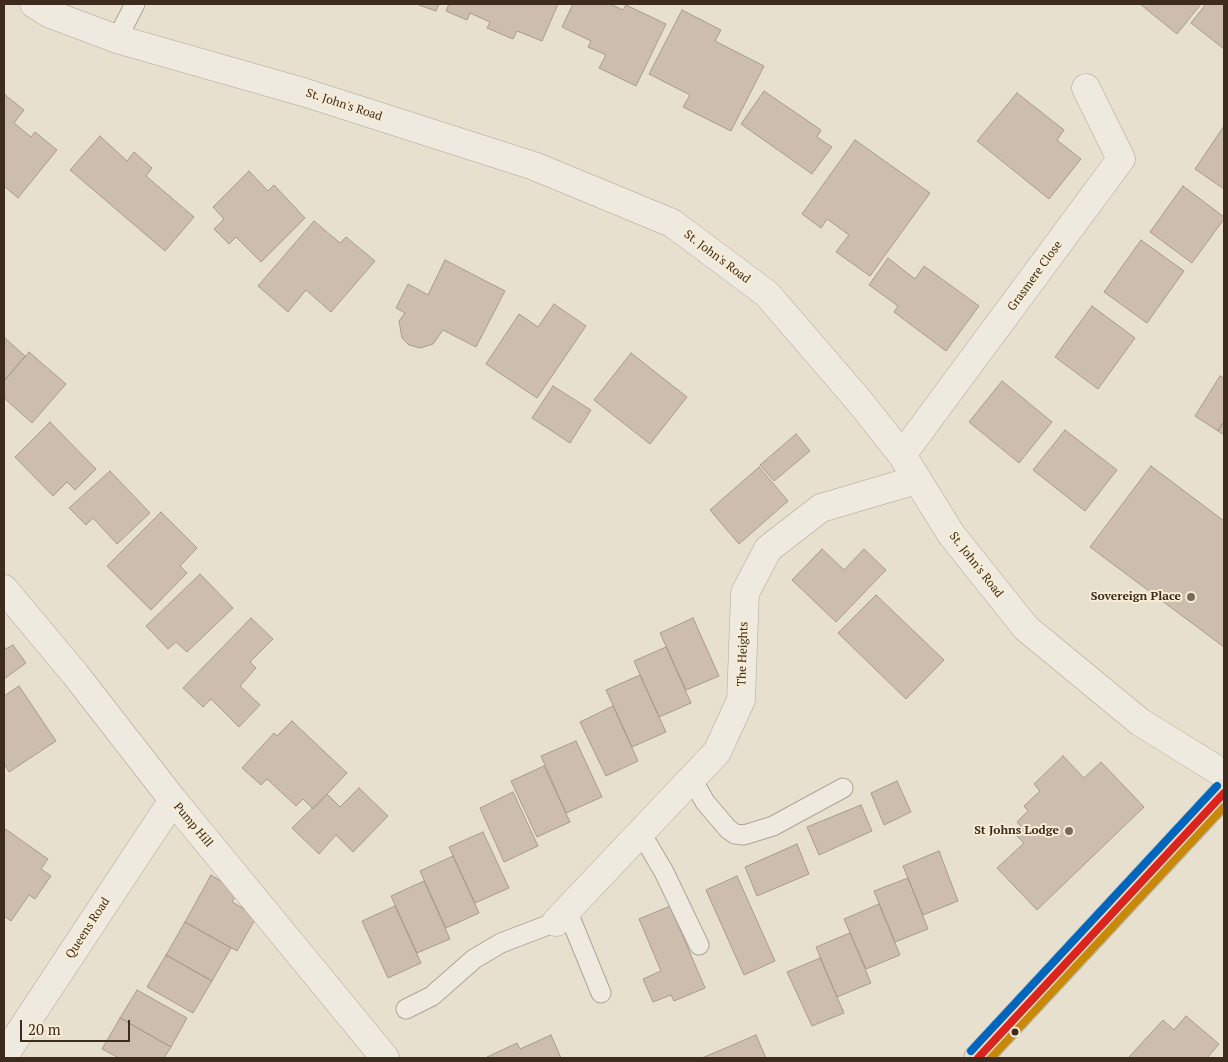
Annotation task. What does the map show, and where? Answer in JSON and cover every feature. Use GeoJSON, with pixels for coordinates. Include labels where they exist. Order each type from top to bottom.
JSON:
{"type":"FeatureCollection","features":[{"type":"Feature","properties":{"kind":"main road"},"geometry":{"type":"LineString","coordinates":[[978,1058],[1224,793]]}},
{"type":"Feature","properties":{"kind":"street","name":"St. John's Road"},"geometry":{"type":"LineString","coordinates":[[34,4],[50,14],[117,39],[303,92],[534,166],[672,223],[767,294],[860,402],[902,455],[951,534],[1026,628],[1140,722],[1224,774]]}},
{"type":"Feature","properties":{"kind":"street","name":"Grasmere Close"},"geometry":{"type":"LineString","coordinates":[[902,455],[1121,159],[1086,88]]}},
{"type":"Feature","properties":{"kind":"street","name":"The Heights"},"geometry":{"type":"LineString","coordinates":[[562,916],[717,752],[741,700],[745,593],[768,549],[821,508],[916,480]]}},
{"type":"Feature","properties":{"kind":"street","name":"Pump Hill"},"geometry":{"type":"LineString","coordinates":[[4,589],[75,674],[173,800],[385,1058]]}},
{"type":"Feature","properties":{"kind":"street","name":"Queens Road"},"geometry":{"type":"LineString","coordinates":[[4,1056],[173,800]]}},
{"type":"Feature","properties":{"kind":"lane"},"geometry":{"type":"LineString","coordinates":[[117,39],[135,4]]}},
{"type":"Feature","properties":{"kind":"lane"},"geometry":{"type":"LineString","coordinates":[[692,779],[705,802],[728,829],[735,834],[744,835],[773,826],[843,788]]}},
{"type":"Feature","properties":{"kind":"lane"},"geometry":{"type":"LineString","coordinates":[[641,833],[664,872],[699,945]]}},
{"type":"Feature","properties":{"kind":"lane"},"geometry":{"type":"LineString","coordinates":[[406,1009],[432,996],[474,959],[501,943],[562,916],[600,993]]}},
{"type":"Feature","properties":{"kind":"building"},"geometry":{"type":"Polygon","coordinates":[[[416,4],[439,4],[436,11],[416,4]]]}},
{"type":"Feature","properties":{"kind":"building"},"geometry":{"type":"Polygon","coordinates":[[[449,4],[558,4],[542,41],[517,31],[513,39],[487,28],[490,22],[470,13],[467,20],[446,11],[449,4]]]}},
{"type":"Feature","properties":{"kind":"building"},"geometry":{"type":"Polygon","coordinates":[[[573,4],[610,4],[623,10],[626,5],[666,24],[636,86],[599,68],[606,55],[588,47],[591,41],[562,27],[573,4]]]}},
{"type":"Feature","properties":{"kind":"building"},"geometry":{"type":"Polygon","coordinates":[[[1140,4],[1201,4],[1177,34],[1140,4]]]}},
{"type":"Feature","properties":{"kind":"building"},"geometry":{"type":"Polygon","coordinates":[[[1206,4],[1224,4],[1224,49],[1191,23],[1206,4]]]}},
{"type":"Feature","properties":{"kind":"building"},"geometry":{"type":"Polygon","coordinates":[[[682,10],[721,30],[715,41],[764,66],[731,131],[683,107],[690,95],[649,74],[682,10]]]}},
{"type":"Feature","properties":{"kind":"building"},"geometry":{"type":"Polygon","coordinates":[[[764,91],[821,130],[817,137],[832,147],[812,174],[741,124],[764,91]]]}},
{"type":"Feature","properties":{"kind":"building"},"geometry":{"type":"Polygon","coordinates":[[[1017,93],[1064,130],[1057,140],[1081,159],[1049,199],[977,141],[1017,93]]]}},
{"type":"Feature","properties":{"kind":"building"},"geometry":{"type":"Polygon","coordinates":[[[4,94],[24,110],[14,123],[31,137],[35,132],[57,150],[18,198],[4,186],[4,94]]]}},
{"type":"Feature","properties":{"kind":"building"},"geometry":{"type":"Polygon","coordinates":[[[1224,126],[1224,189],[1195,169],[1224,126]]]}},
{"type":"Feature","properties":{"kind":"building"},"geometry":{"type":"Polygon","coordinates":[[[100,136],[127,161],[134,152],[152,168],[146,176],[194,217],[165,251],[70,170],[100,136]]]}},
{"type":"Feature","properties":{"kind":"building"},"geometry":{"type":"Polygon","coordinates":[[[855,140],[930,193],[870,276],[836,252],[849,235],[827,219],[821,228],[802,214],[855,140]]]}},
{"type":"Feature","properties":{"kind":"building"},"geometry":{"type":"Polygon","coordinates":[[[249,171],[268,191],[274,185],[305,218],[261,262],[236,237],[229,244],[214,229],[224,219],[213,207],[249,171]]]}},
{"type":"Feature","properties":{"kind":"building"},"geometry":{"type":"Polygon","coordinates":[[[1183,186],[1224,217],[1192,263],[1150,232],[1183,186]]]}},
{"type":"Feature","properties":{"kind":"building"},"geometry":{"type":"Polygon","coordinates":[[[314,221],[340,243],[346,237],[375,261],[331,312],[306,290],[288,312],[258,286],[314,221]]]}},
{"type":"Feature","properties":{"kind":"building"},"geometry":{"type":"Polygon","coordinates":[[[1141,240],[1184,271],[1147,323],[1104,292],[1141,240]]]}},
{"type":"Feature","properties":{"kind":"building"},"geometry":{"type":"Polygon","coordinates":[[[888,258],[915,279],[924,266],[979,306],[946,351],[894,312],[898,306],[869,285],[888,258]]]}},
{"type":"Feature","properties":{"kind":"building"},"geometry":{"type":"Polygon","coordinates":[[[445,260],[505,291],[476,347],[443,330],[433,344],[420,348],[409,345],[402,338],[399,321],[405,313],[396,308],[408,284],[428,295],[445,260]]]}},
{"type":"Feature","properties":{"kind":"building"},"geometry":{"type":"Polygon","coordinates":[[[554,304],[586,326],[537,398],[486,364],[519,314],[538,327],[554,304]]]}},
{"type":"Feature","properties":{"kind":"building"},"geometry":{"type":"Polygon","coordinates":[[[1092,306],[1135,338],[1098,389],[1055,357],[1092,306]]]}},
{"type":"Feature","properties":{"kind":"building"},"geometry":{"type":"Polygon","coordinates":[[[4,339],[25,356],[4,381],[4,339]]]}},
{"type":"Feature","properties":{"kind":"building"},"geometry":{"type":"Polygon","coordinates":[[[29,352],[66,384],[32,423],[4,398],[4,381],[29,352]]]}},
{"type":"Feature","properties":{"kind":"building"},"geometry":{"type":"Polygon","coordinates":[[[631,353],[687,397],[650,444],[594,400],[631,353]]]}},
{"type":"Feature","properties":{"kind":"building"},"geometry":{"type":"Polygon","coordinates":[[[1220,376],[1224,378],[1224,421],[1218,431],[1195,416],[1220,376]]]}},
{"type":"Feature","properties":{"kind":"building"},"geometry":{"type":"Polygon","coordinates":[[[1002,381],[1052,422],[1019,463],[969,422],[1002,381]]]}},
{"type":"Feature","properties":{"kind":"building"},"geometry":{"type":"Polygon","coordinates":[[[553,386],[591,410],[570,443],[532,418],[553,386]]]}},
{"type":"Feature","properties":{"kind":"building"},"geometry":{"type":"Polygon","coordinates":[[[1224,421],[1224,435],[1218,431],[1224,421]]]}},
{"type":"Feature","properties":{"kind":"building"},"geometry":{"type":"Polygon","coordinates":[[[50,422],[96,469],[75,490],[67,482],[53,496],[15,457],[50,422]]]}},
{"type":"Feature","properties":{"kind":"building"},"geometry":{"type":"Polygon","coordinates":[[[1065,430],[1117,470],[1085,511],[1033,470],[1065,430]]]}},
{"type":"Feature","properties":{"kind":"building"},"geometry":{"type":"Polygon","coordinates":[[[796,434],[810,451],[774,481],[760,465],[796,434]]]}},
{"type":"Feature","properties":{"kind":"building","name":"Sovereign Place"},"geometry":{"type":"Polygon","coordinates":[[[1151,466],[1224,521],[1224,647],[1090,547],[1151,466]]]}},
{"type":"Feature","properties":{"kind":"building"},"geometry":{"type":"Polygon","coordinates":[[[759,467],[788,501],[739,544],[710,510],[759,467]]]}},
{"type":"Feature","properties":{"kind":"building"},"geometry":{"type":"Polygon","coordinates":[[[110,471],[150,513],[117,544],[93,518],[86,525],[69,508],[110,471]]]}},
{"type":"Feature","properties":{"kind":"building"},"geometry":{"type":"Polygon","coordinates":[[[161,512],[197,548],[180,566],[187,573],[151,610],[107,566],[161,512]]]}},
{"type":"Feature","properties":{"kind":"building"},"geometry":{"type":"Polygon","coordinates":[[[822,549],[844,570],[864,549],[886,570],[836,622],[792,580],[822,549]]]}},
{"type":"Feature","properties":{"kind":"building"},"geometry":{"type":"Polygon","coordinates":[[[200,574],[233,608],[187,652],[176,642],[168,649],[146,626],[200,574]]]}},
{"type":"Feature","properties":{"kind":"building"},"geometry":{"type":"Polygon","coordinates":[[[876,595],[944,660],[906,699],[838,633],[876,595]]]}},
{"type":"Feature","properties":{"kind":"building"},"geometry":{"type":"Polygon","coordinates":[[[251,618],[273,639],[250,662],[256,668],[240,686],[260,705],[239,727],[211,699],[203,707],[183,688],[251,618]]]}},
{"type":"Feature","properties":{"kind":"building"},"geometry":{"type":"Polygon","coordinates":[[[693,618],[719,676],[686,690],[660,633],[693,618]]]}},
{"type":"Feature","properties":{"kind":"building"},"geometry":{"type":"Polygon","coordinates":[[[13,645],[26,663],[4,679],[4,646],[6,649],[13,645]]]}},
{"type":"Feature","properties":{"kind":"building"},"geometry":{"type":"Polygon","coordinates":[[[666,647],[691,703],[659,717],[634,661],[666,647]]]}},
{"type":"Feature","properties":{"kind":"building"},"geometry":{"type":"Polygon","coordinates":[[[640,675],[666,732],[632,747],[606,690],[640,675]]]}},
{"type":"Feature","properties":{"kind":"building"},"geometry":{"type":"Polygon","coordinates":[[[19,686],[56,741],[9,772],[4,763],[4,696],[19,686]]]}},
{"type":"Feature","properties":{"kind":"building"},"geometry":{"type":"Polygon","coordinates":[[[613,706],[638,761],[606,776],[580,722],[613,706]]]}},
{"type":"Feature","properties":{"kind":"building"},"geometry":{"type":"Polygon","coordinates":[[[292,721],[347,773],[313,809],[303,799],[296,806],[267,779],[261,785],[242,768],[274,733],[277,736],[292,721]]]}},
{"type":"Feature","properties":{"kind":"building"},"geometry":{"type":"Polygon","coordinates":[[[576,741],[602,797],[566,813],[541,756],[576,741]]]}},
{"type":"Feature","properties":{"kind":"building","name":"St Johns Lodge"},"geometry":{"type":"Polygon","coordinates":[[[1063,756],[1084,778],[1101,762],[1144,807],[1037,910],[997,868],[1024,843],[1015,834],[1022,828],[1017,822],[1028,811],[1024,806],[1040,791],[1034,784],[1063,756]]]}},
{"type":"Feature","properties":{"kind":"building"},"geometry":{"type":"Polygon","coordinates":[[[544,766],[570,822],[537,837],[511,781],[544,766]]]}},
{"type":"Feature","properties":{"kind":"building"},"geometry":{"type":"Polygon","coordinates":[[[897,781],[911,812],[884,825],[871,793],[897,781]]]}},
{"type":"Feature","properties":{"kind":"building"},"geometry":{"type":"Polygon","coordinates":[[[359,788],[388,816],[353,852],[336,835],[319,854],[292,828],[327,794],[340,807],[359,788]]]}},
{"type":"Feature","properties":{"kind":"building"},"geometry":{"type":"Polygon","coordinates":[[[513,792],[538,846],[504,862],[480,808],[513,792]]]}},
{"type":"Feature","properties":{"kind":"building"},"geometry":{"type":"Polygon","coordinates":[[[861,805],[872,831],[819,855],[807,827],[861,805]]]}},
{"type":"Feature","properties":{"kind":"building"},"geometry":{"type":"Polygon","coordinates":[[[4,828],[48,859],[41,869],[51,876],[35,899],[29,895],[11,921],[4,916],[4,828]]]}},
{"type":"Feature","properties":{"kind":"building"},"geometry":{"type":"Polygon","coordinates":[[[483,832],[509,888],[475,903],[449,847],[483,832]]]}},
{"type":"Feature","properties":{"kind":"building"},"geometry":{"type":"Polygon","coordinates":[[[797,844],[809,874],[757,896],[745,867],[797,844]]]}},
{"type":"Feature","properties":{"kind":"building"},"geometry":{"type":"Polygon","coordinates":[[[939,851],[958,901],[923,915],[903,866],[939,851]]]}},
{"type":"Feature","properties":{"kind":"building"},"geometry":{"type":"Polygon","coordinates":[[[453,856],[479,913],[446,928],[420,871],[453,856]]]}},
{"type":"Feature","properties":{"kind":"building"},"geometry":{"type":"Polygon","coordinates":[[[211,875],[238,891],[232,902],[257,916],[237,951],[185,922],[211,875]]]}},
{"type":"Feature","properties":{"kind":"building"},"geometry":{"type":"Polygon","coordinates":[[[737,876],[775,961],[744,975],[706,890],[737,876]]]}},
{"type":"Feature","properties":{"kind":"building"},"geometry":{"type":"Polygon","coordinates":[[[908,878],[928,929],[895,942],[874,891],[908,878]]]}},
{"type":"Feature","properties":{"kind":"building"},"geometry":{"type":"Polygon","coordinates":[[[424,881],[450,939],[417,953],[391,896],[424,881]]]}},
{"type":"Feature","properties":{"kind":"building"},"geometry":{"type":"Polygon","coordinates":[[[879,904],[900,955],[866,969],[844,919],[879,904]]]}},
{"type":"Feature","properties":{"kind":"building"},"geometry":{"type":"Polygon","coordinates":[[[395,906],[421,963],[388,978],[362,921],[395,906]]]}},
{"type":"Feature","properties":{"kind":"building"},"geometry":{"type":"Polygon","coordinates":[[[670,906],[705,988],[674,1001],[671,995],[653,1002],[643,979],[661,971],[639,919],[670,906]]]}},
{"type":"Feature","properties":{"kind":"building"},"geometry":{"type":"Polygon","coordinates":[[[185,922],[231,948],[212,981],[166,955],[185,922]]]}},
{"type":"Feature","properties":{"kind":"building"},"geometry":{"type":"Polygon","coordinates":[[[850,933],[871,983],[837,997],[816,947],[850,933]]]}},
{"type":"Feature","properties":{"kind":"building"},"geometry":{"type":"Polygon","coordinates":[[[166,955],[212,981],[193,1013],[147,987],[166,955]]]}},
{"type":"Feature","properties":{"kind":"building"},"geometry":{"type":"Polygon","coordinates":[[[820,958],[844,1013],[812,1026],[787,972],[820,958]]]}},
{"type":"Feature","properties":{"kind":"building"},"geometry":{"type":"Polygon","coordinates":[[[137,990],[187,1018],[171,1047],[120,1018],[137,990]]]}},
{"type":"Feature","properties":{"kind":"building"},"geometry":{"type":"Polygon","coordinates":[[[1186,1016],[1219,1044],[1207,1058],[1128,1058],[1163,1020],[1174,1030],[1186,1016]]]}},
{"type":"Feature","properties":{"kind":"building"},"geometry":{"type":"Polygon","coordinates":[[[120,1018],[171,1047],[164,1058],[119,1058],[102,1049],[120,1018]]]}},
{"type":"Feature","properties":{"kind":"building"},"geometry":{"type":"Polygon","coordinates":[[[551,1035],[561,1058],[487,1058],[517,1043],[520,1049],[551,1035]]]}},
{"type":"Feature","properties":{"kind":"building"},"geometry":{"type":"Polygon","coordinates":[[[756,1035],[766,1058],[702,1058],[756,1035]]]}},
{"type":"Feature","properties":{"kind":"transit line"},"geometry":{"type":"LineString","coordinates":[[971,1051],[1217,786]]}},
{"type":"Feature","properties":{"kind":"transit line","name":"20"},"geometry":{"type":"LineString","coordinates":[[978,1058],[1224,793]]}},
{"type":"Feature","properties":{"kind":"transit line"},"geometry":{"type":"LineString","coordinates":[[991,1058],[1224,807]]}},
{"type":"Feature","properties":{"kind":"place","name":"Sovereign Place"},"geometry":{"type":"Point","coordinates":[1191,597]}},
{"type":"Feature","properties":{"kind":"place","name":"St Johns Lodge"},"geometry":{"type":"Point","coordinates":[1069,831]}}]}
